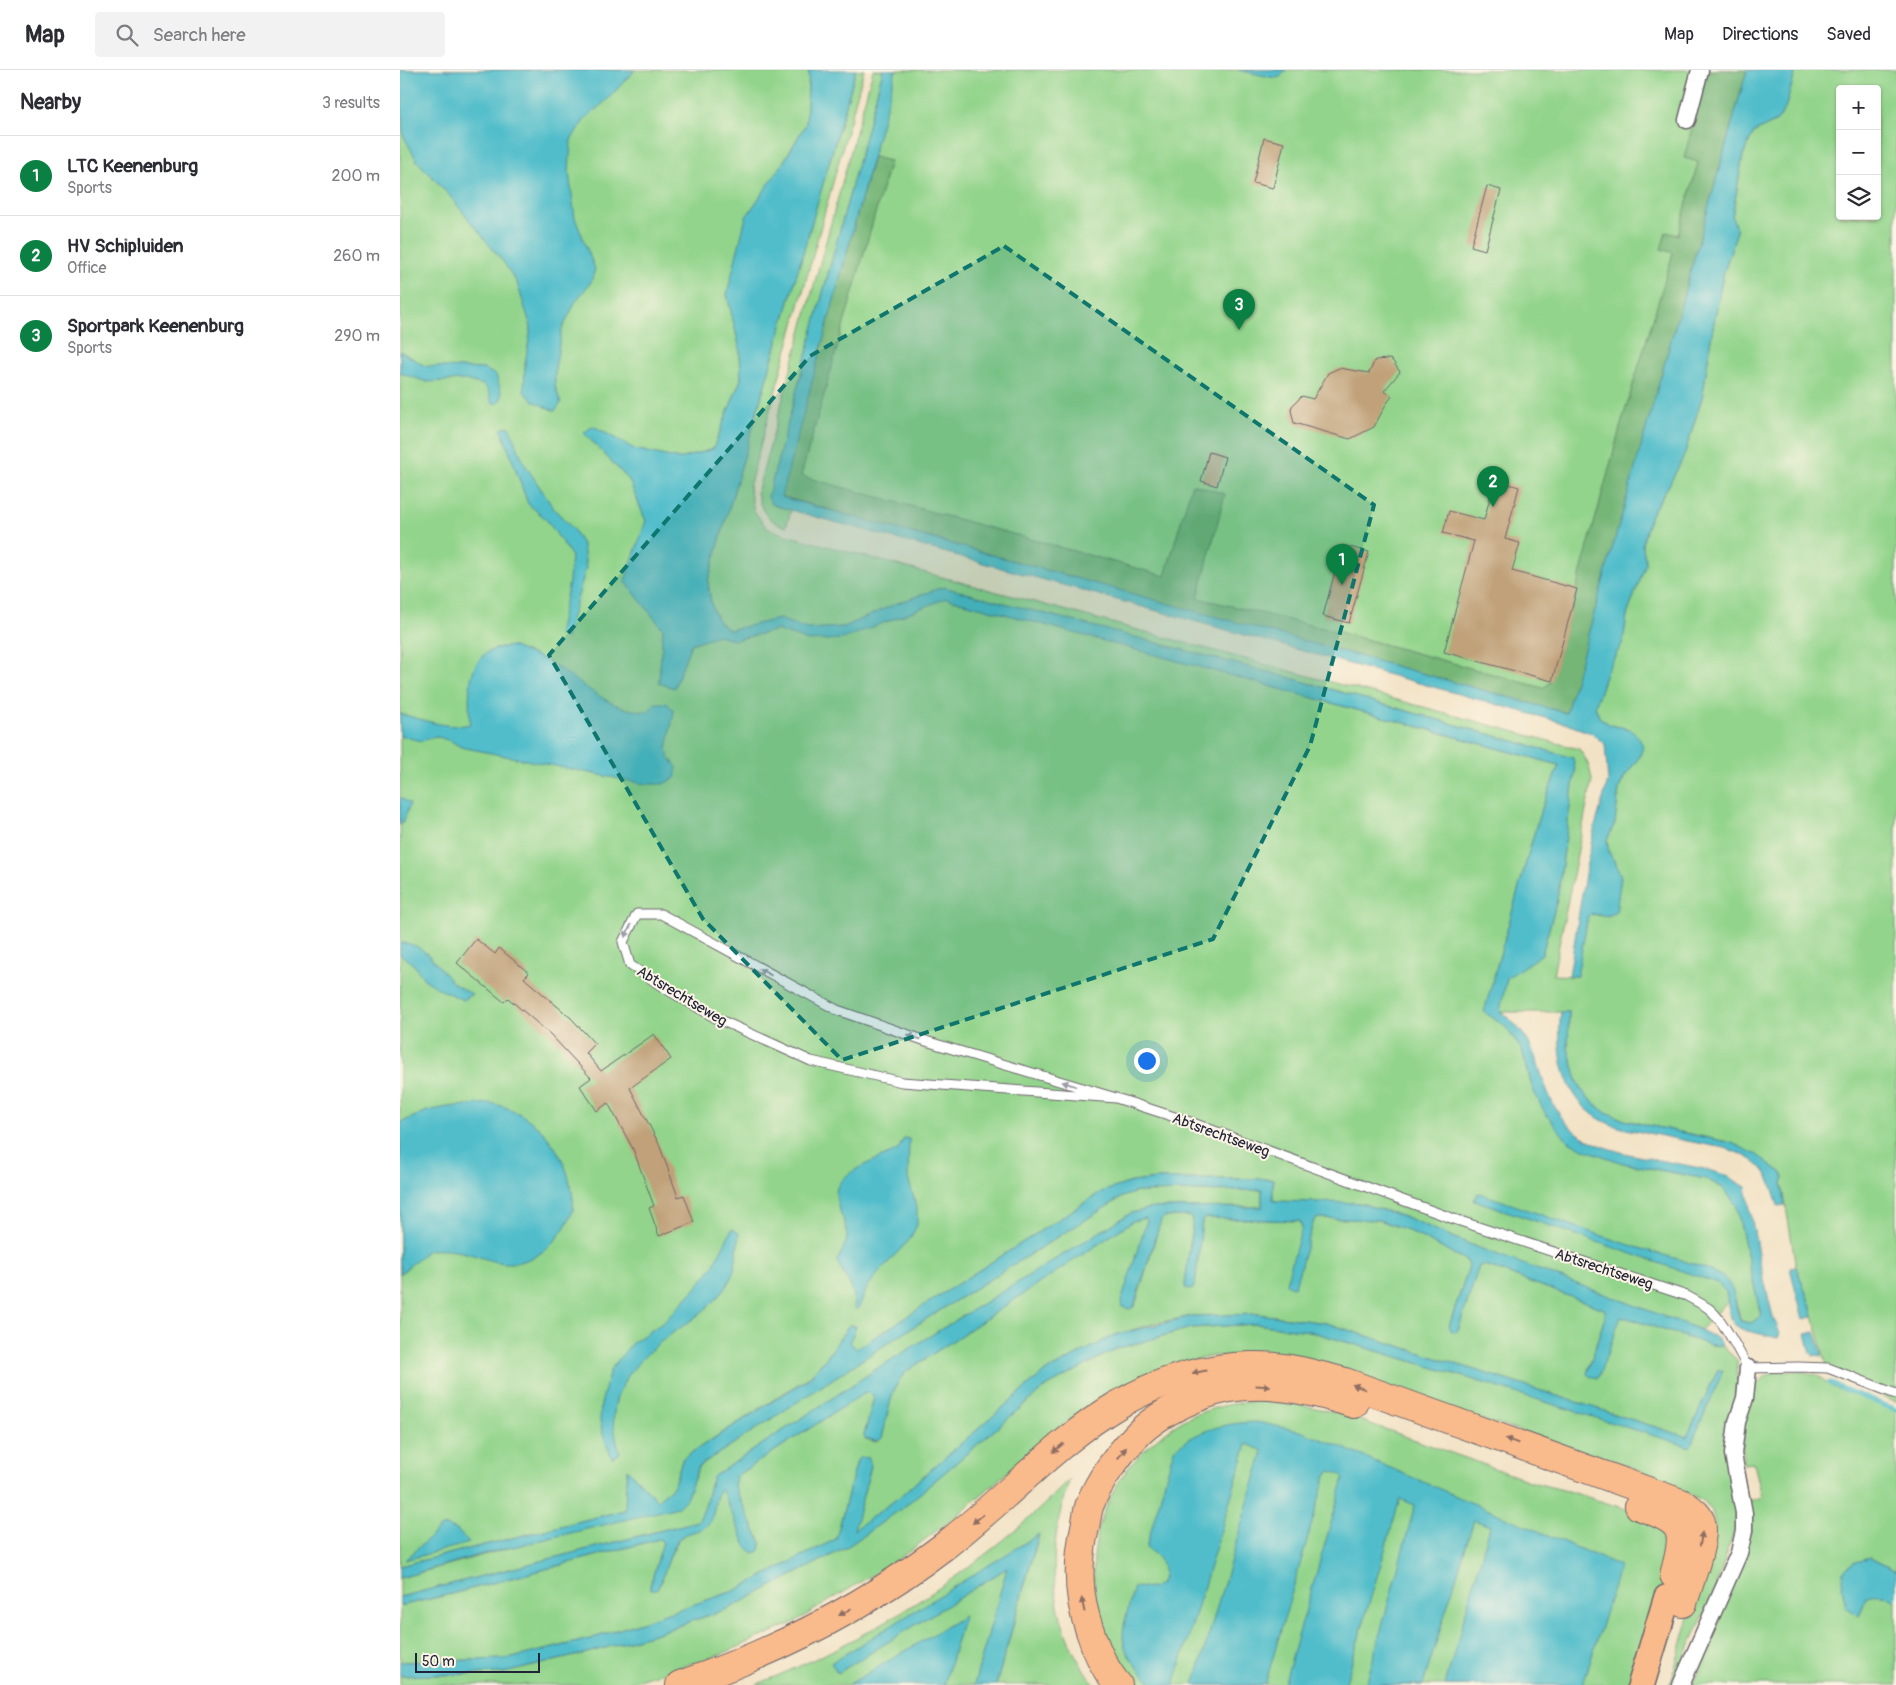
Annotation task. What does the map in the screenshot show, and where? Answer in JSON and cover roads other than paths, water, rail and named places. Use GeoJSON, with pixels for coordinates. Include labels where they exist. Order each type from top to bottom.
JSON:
{"type":"FeatureCollection","features":[{"type":"Feature","properties":{"kind":"highway"},"geometry":{"type":"LineString","coordinates":[[680,1685],[753,1658],[828,1622],[864,1602],[942,1547],[980,1517],[1070,1438],[1126,1399],[1181,1376],[1226,1368],[1252,1366],[1279,1368],[1310,1372],[1345,1382],[1681,1504],[1697,1515],[1702,1523],[1702,1535],[1675,1600]]}},
{"type":"Feature","properties":{"kind":"highway"},"geometry":{"type":"LineString","coordinates":[[1118,1685],[1097,1651],[1086,1620],[1079,1588],[1081,1546],[1090,1505],[1109,1470],[1134,1437],[1153,1422],[1173,1409],[1202,1395],[1246,1385],[1291,1388],[1343,1400],[1670,1518],[1678,1526],[1681,1542],[1675,1600]]}},
{"type":"Feature","properties":{"kind":"main road"},"geometry":{"type":"LineString","coordinates":[[1641,1685],[1675,1600]]}},
{"type":"Feature","properties":{"kind":"main road"},"geometry":{"type":"LineString","coordinates":[[1659,1685],[1675,1600]]}},
{"type":"Feature","properties":{"kind":"street"},"geometry":{"type":"LineString","coordinates":[[1687,120],[1700,70]]}},
{"type":"Feature","properties":{"kind":"street"},"geometry":{"type":"LineString","coordinates":[[1681,1685],[1739,1553],[1744,1531],[1744,1513],[1733,1454],[1737,1422],[1745,1398],[1748,1368]]}},
{"type":"Feature","properties":{"kind":"lane","name":"Abtsrechtseweg"},"geometry":{"type":"LineString","coordinates":[[1116,1098],[902,1082],[811,1061],[716,1018],[666,989],[630,965],[623,942],[637,914],[661,914],[837,1010],[929,1042],[1116,1098],[1190,1122],[1454,1219],[1687,1296],[1715,1315],[1738,1349],[1748,1368]]}},
{"type":"Feature","properties":{"kind":"lane"},"geometry":{"type":"LineString","coordinates":[[1748,1368],[1828,1368],[1896,1394]]}},
{"type":"Feature","properties":{"kind":"water"},"geometry":{"type":"Polygon","coordinates":[[[400,70],[635,70],[607,100],[585,119],[571,140],[569,172],[575,218],[595,269],[591,282],[576,301],[562,329],[555,368],[555,386],[561,403],[555,411],[535,402],[524,392],[525,364],[531,327],[517,283],[504,263],[449,195],[417,161],[403,135],[400,70]]]}},
{"type":"Feature","properties":{"kind":"water"},"geometry":{"type":"Polygon","coordinates":[[[809,70],[856,70],[708,581],[713,609],[719,622],[730,630],[779,619],[807,629],[844,627],[895,604],[943,587],[1287,677],[1573,758],[1575,771],[1557,900],[1542,954],[1507,978],[1500,1011],[1524,1035],[1530,1045],[1553,1104],[1568,1125],[1579,1134],[1610,1149],[1722,1174],[1746,1187],[1759,1259],[1773,1317],[1780,1333],[1778,1338],[1743,1330],[1735,1325],[1730,1318],[1726,1292],[1717,1283],[1474,1200],[1478,1193],[1620,1242],[1709,1270],[1718,1274],[1729,1283],[1741,1321],[1751,1323],[1761,1316],[1736,1205],[1723,1188],[1706,1179],[1623,1163],[1583,1149],[1567,1140],[1545,1113],[1533,1090],[1522,1050],[1505,1026],[1484,1012],[1539,816],[1559,765],[946,598],[843,639],[808,641],[777,630],[735,640],[718,635],[691,644],[674,688],[659,683],[663,629],[625,581],[646,521],[629,480],[584,433],[593,426],[634,449],[679,459],[713,449],[741,379],[740,350],[727,294],[746,217],[781,166],[806,124],[809,70]]]}},
{"type":"Feature","properties":{"kind":"water"},"geometry":{"type":"Polygon","coordinates":[[[883,70],[896,70],[781,497],[1566,713],[1747,70],[1796,70],[1785,109],[1777,121],[1754,132],[1743,155],[1732,217],[1737,231],[1723,275],[1703,394],[1684,456],[1651,514],[1642,544],[1646,563],[1627,615],[1623,642],[1607,670],[1595,706],[1599,717],[1610,725],[1630,729],[1643,746],[1640,756],[1625,776],[1619,788],[1615,823],[1607,840],[1609,853],[1621,877],[1616,912],[1607,915],[1594,914],[1588,916],[1577,976],[1569,976],[1586,868],[1594,830],[1608,781],[1605,744],[1591,733],[1564,723],[771,504],[768,497],[883,70]]]}},
{"type":"Feature","properties":{"kind":"water"},"geometry":{"type":"Polygon","coordinates":[[[1238,70],[1286,70],[1280,77],[1275,78],[1238,70]]]}},
{"type":"Feature","properties":{"kind":"water"},"geometry":{"type":"Polygon","coordinates":[[[400,351],[425,366],[484,369],[496,375],[502,395],[499,403],[492,403],[488,390],[483,385],[465,380],[427,382],[400,373],[400,351]]]}},
{"type":"Feature","properties":{"kind":"water"},"geometry":{"type":"Polygon","coordinates":[[[509,426],[524,463],[554,509],[573,529],[583,546],[586,568],[566,638],[558,635],[569,582],[571,555],[546,519],[528,504],[501,429],[509,426]]]}},
{"type":"Feature","properties":{"kind":"water"},"geometry":{"type":"Polygon","coordinates":[[[511,646],[556,666],[620,707],[649,711],[655,703],[667,703],[674,711],[667,749],[669,757],[677,767],[675,778],[663,784],[645,784],[461,747],[451,741],[435,736],[422,741],[400,736],[400,714],[444,725],[470,724],[470,683],[477,663],[483,655],[492,650],[511,646]]]}},
{"type":"Feature","properties":{"kind":"water"},"geometry":{"type":"Polygon","coordinates":[[[400,797],[410,804],[403,823],[400,825],[400,797]]]}},
{"type":"Feature","properties":{"kind":"water"},"geometry":{"type":"Polygon","coordinates":[[[400,943],[416,946],[429,956],[452,982],[472,994],[463,1000],[439,989],[424,979],[414,965],[400,954],[400,943]]]}},
{"type":"Feature","properties":{"kind":"water"},"geometry":{"type":"Polygon","coordinates":[[[1561,1012],[1569,1012],[1568,1048],[1577,1080],[1585,1095],[1602,1110],[1624,1120],[1732,1143],[1757,1155],[1782,1173],[1784,1178],[1782,1183],[1785,1205],[1778,1206],[1767,1175],[1762,1168],[1747,1157],[1725,1148],[1618,1127],[1598,1118],[1586,1108],[1576,1097],[1564,1071],[1560,1042],[1561,1012]]]}},
{"type":"Feature","properties":{"kind":"water"},"geometry":{"type":"Polygon","coordinates":[[[488,1103],[503,1106],[517,1112],[541,1130],[551,1142],[566,1169],[571,1186],[573,1206],[569,1220],[563,1230],[544,1251],[529,1259],[503,1263],[458,1251],[428,1250],[400,1274],[400,1123],[427,1111],[488,1103]]]}},
{"type":"Feature","properties":{"kind":"water"},"geometry":{"type":"Polygon","coordinates":[[[904,1138],[909,1139],[908,1178],[917,1208],[917,1225],[910,1239],[868,1286],[858,1309],[854,1308],[855,1301],[852,1289],[837,1261],[845,1246],[847,1236],[837,1201],[837,1187],[853,1171],[898,1150],[904,1138]]]}},
{"type":"Feature","properties":{"kind":"water"},"geometry":{"type":"Polygon","coordinates":[[[1156,1179],[1273,1179],[1273,1201],[1360,1203],[1408,1218],[1474,1246],[1696,1328],[1717,1338],[1722,1346],[1710,1345],[1621,1316],[1598,1378],[1589,1376],[1587,1374],[1606,1314],[1604,1309],[1484,1265],[1479,1266],[1458,1330],[1456,1332],[1450,1330],[1449,1327],[1469,1266],[1467,1261],[1407,1230],[1379,1220],[1318,1218],[1314,1220],[1295,1286],[1293,1287],[1286,1283],[1302,1227],[1300,1221],[1205,1218],[1202,1221],[1195,1285],[1192,1290],[1185,1288],[1185,1285],[1193,1219],[1189,1216],[1164,1217],[1161,1220],[1134,1306],[1130,1309],[1122,1307],[1121,1302],[1147,1220],[1145,1218],[1133,1221],[907,1371],[901,1377],[893,1393],[880,1440],[872,1440],[864,1436],[874,1397],[869,1392],[866,1392],[736,1476],[734,1486],[761,1543],[758,1552],[754,1553],[747,1548],[720,1489],[709,1523],[703,1528],[686,1534],[679,1539],[672,1551],[657,1589],[651,1589],[650,1586],[663,1542],[659,1539],[400,1606],[400,1597],[698,1521],[704,1510],[714,1476],[881,1366],[1131,1213],[1153,1208],[1262,1207],[1262,1190],[1136,1192],[1122,1197],[894,1339],[699,1466],[686,1499],[678,1507],[476,1556],[400,1578],[400,1566],[625,1510],[627,1469],[657,1500],[673,1487],[683,1458],[809,1378],[828,1356],[849,1325],[856,1326],[850,1342],[856,1349],[1101,1192],[1132,1182],[1156,1179]]]}},
{"type":"Feature","properties":{"kind":"water"},"geometry":{"type":"Polygon","coordinates":[[[732,1229],[739,1233],[737,1256],[727,1286],[695,1318],[669,1335],[648,1353],[629,1375],[622,1387],[614,1412],[615,1433],[620,1453],[612,1458],[600,1421],[601,1404],[610,1370],[632,1343],[664,1322],[696,1288],[712,1268],[732,1229]]]}},
{"type":"Feature","properties":{"kind":"water"},"geometry":{"type":"Polygon","coordinates":[[[1796,1267],[1813,1317],[1803,1319],[1790,1268],[1796,1267]]]}},
{"type":"Feature","properties":{"kind":"water"},"geometry":{"type":"Polygon","coordinates":[[[1258,1314],[1326,1323],[1687,1437],[1718,1369],[1723,1371],[1690,1447],[1309,1331],[1256,1324],[1191,1328],[1116,1349],[1044,1388],[905,1506],[847,1547],[730,1608],[657,1633],[587,1653],[504,1673],[400,1676],[400,1662],[508,1659],[590,1639],[734,1591],[836,1539],[857,1461],[860,1457],[869,1458],[871,1466],[854,1530],[898,1498],[1043,1373],[1115,1335],[1192,1316],[1258,1314]]]}},
{"type":"Feature","properties":{"kind":"water"},"geometry":{"type":"Polygon","coordinates":[[[1815,1332],[1822,1356],[1811,1353],[1806,1334],[1815,1332]]]}},
{"type":"Feature","properties":{"kind":"water"},"geometry":{"type":"Polygon","coordinates":[[[1257,1422],[1300,1431],[1346,1449],[1620,1566],[1583,1685],[1445,1685],[1490,1526],[1474,1520],[1423,1685],[1366,1685],[1415,1505],[1400,1499],[1345,1685],[1284,1685],[1344,1478],[1340,1474],[1330,1471],[1326,1475],[1265,1685],[1194,1685],[1263,1451],[1247,1444],[1174,1685],[1154,1685],[1132,1660],[1126,1650],[1123,1630],[1134,1587],[1153,1588],[1161,1583],[1163,1577],[1161,1562],[1146,1548],[1174,1449],[1194,1436],[1213,1428],[1257,1422]]]}},
{"type":"Feature","properties":{"kind":"water"},"geometry":{"type":"Polygon","coordinates":[[[447,1526],[457,1530],[469,1543],[405,1560],[441,1527],[447,1526]]]}},
{"type":"Feature","properties":{"kind":"water"},"geometry":{"type":"Polygon","coordinates":[[[1039,1534],[996,1685],[974,1685],[1007,1568],[838,1673],[831,1663],[1039,1534]]]}},
{"type":"Feature","properties":{"kind":"water"},"geometry":{"type":"Polygon","coordinates":[[[1870,1558],[1896,1571],[1896,1602],[1882,1595],[1871,1596],[1866,1598],[1859,1616],[1846,1607],[1842,1588],[1844,1570],[1855,1562],[1870,1558]]]}},
{"type":"Feature","properties":{"kind":"water"},"geometry":{"type":"Polygon","coordinates":[[[964,1616],[944,1685],[848,1685],[964,1616]]]}},
{"type":"Feature","properties":{"kind":"waterway"},"geometry":{"type":"LineString","coordinates":[[1829,1383],[1896,1410]]}},
{"type":"Feature","properties":{"kind":"place","name":"Sportpark Keenenburg"},"geometry":{"type":"Point","coordinates":[1239,330]}},
{"type":"Feature","properties":{"kind":"place","name":"HV Schipluiden"},"geometry":{"type":"Point","coordinates":[1493,507]}},
{"type":"Feature","properties":{"kind":"place","name":"LTC Keenenburg"},"geometry":{"type":"Point","coordinates":[1342,585]}}]}
